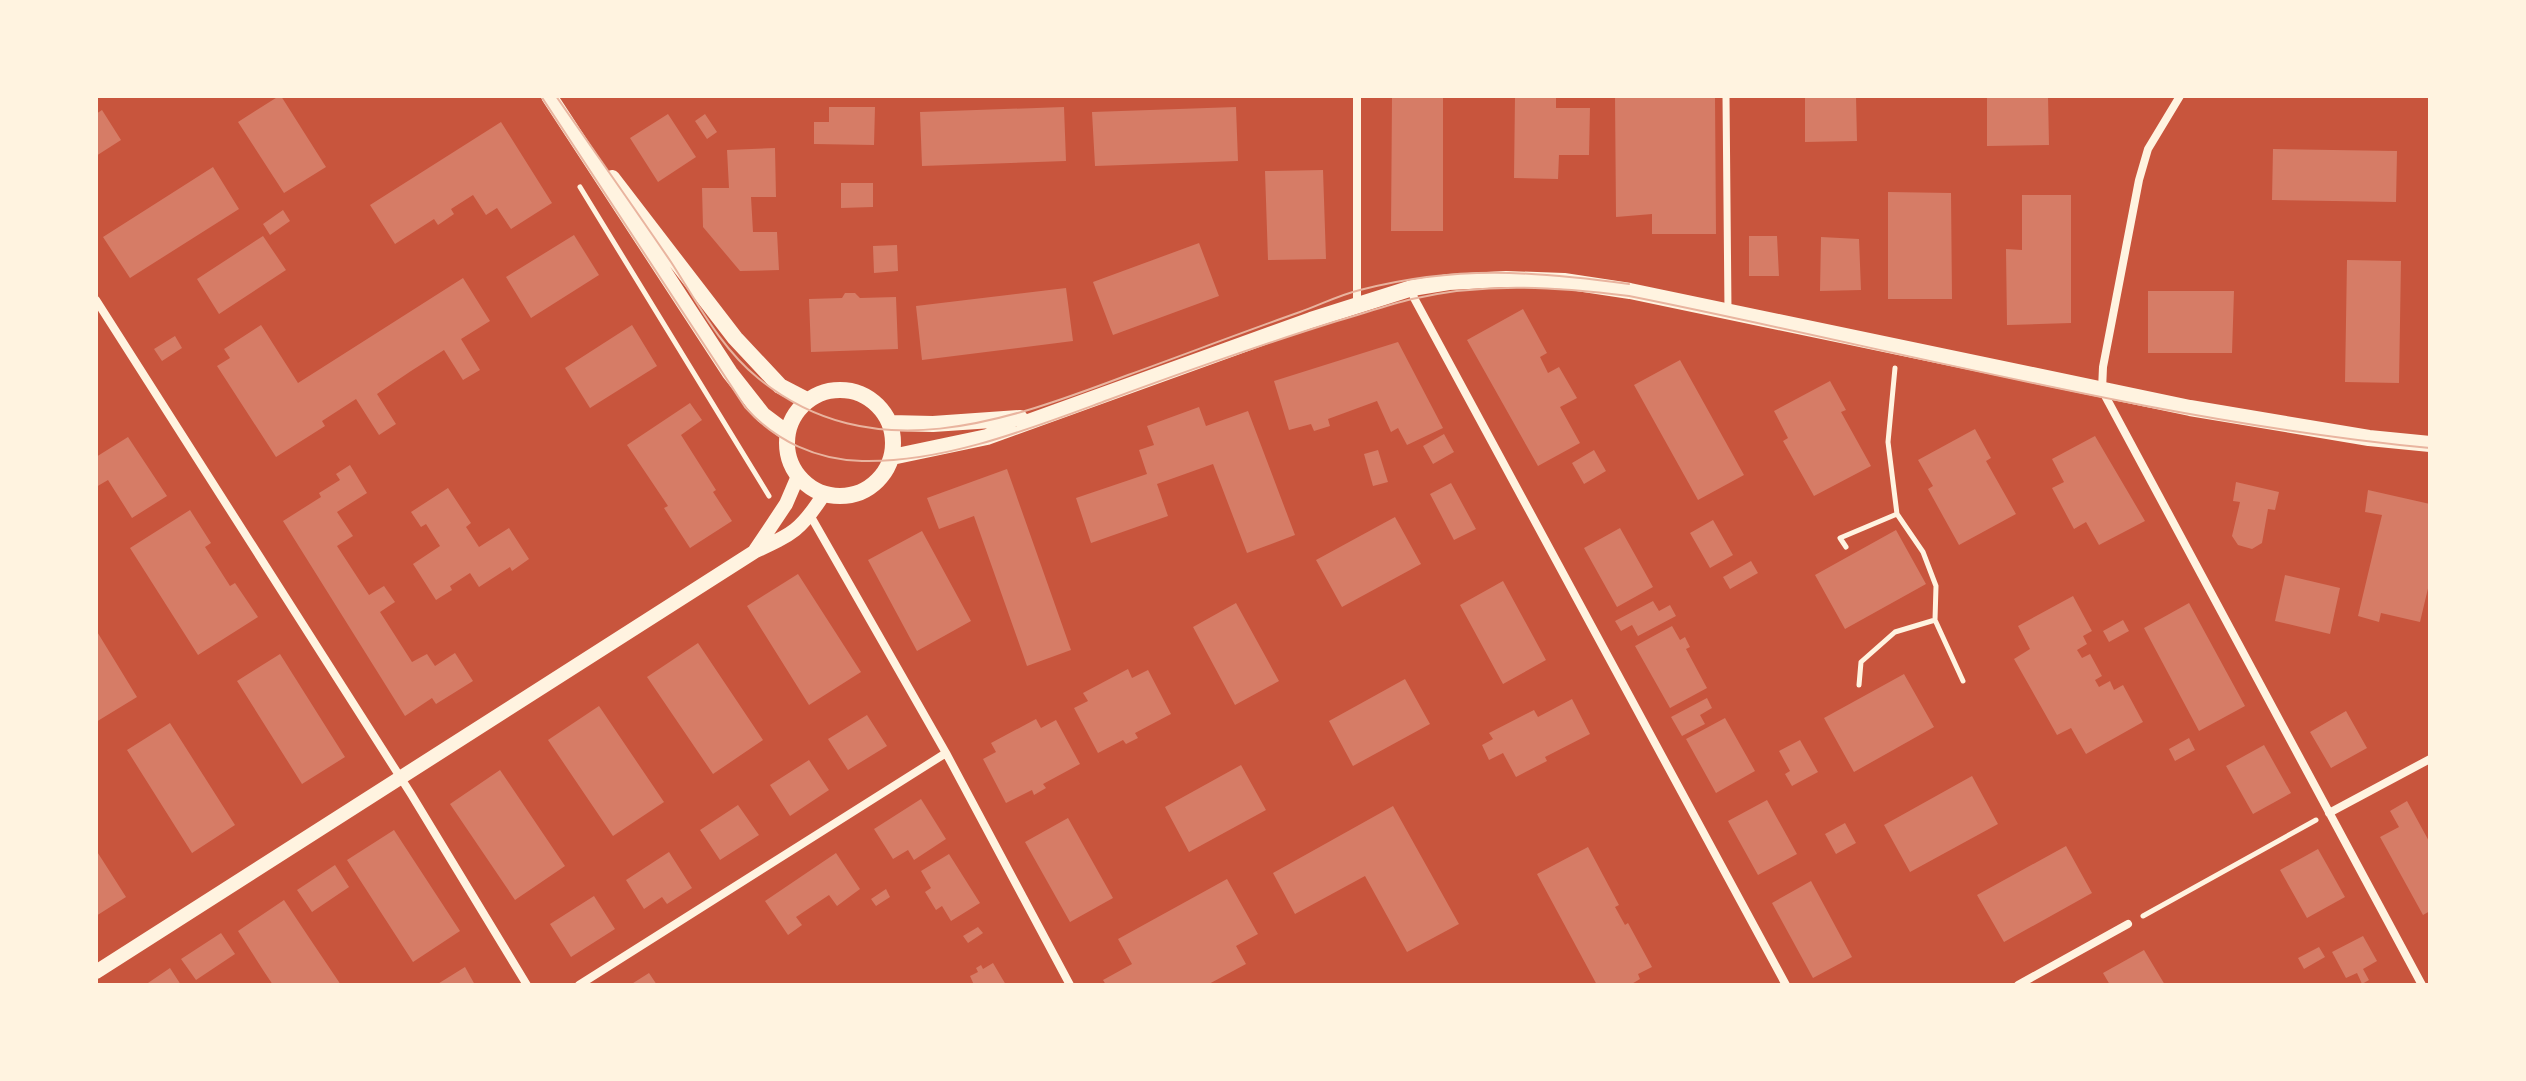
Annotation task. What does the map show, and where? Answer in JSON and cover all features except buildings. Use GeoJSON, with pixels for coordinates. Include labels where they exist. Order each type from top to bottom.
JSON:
{"type":"FeatureCollection","features":[{"type":"Feature","properties":{"kind":"main road"},"geometry":{"type":"LineString","coordinates":[[549,96],[730,373],[763,415],[787,433]]}},
{"type":"Feature","properties":{"kind":"main road"},"geometry":{"type":"LineString","coordinates":[[583,146],[628,195],[735,338],[780,386],[807,400]]}},
{"type":"Feature","properties":{"kind":"main road"},"geometry":{"type":"LineString","coordinates":[[892,457],[987,437],[1412,288],[1492,279],[1564,281],[1728,311],[2190,408],[2339,433],[2430,444]]}},
{"type":"Feature","properties":{"kind":"main road"},"geometry":{"type":"LineString","coordinates":[[833,390],[847,390],[873,401],[890,423],[893,444],[887,469],[876,483],[860,493],[842,496],[824,494],[809,486],[798,476],[788,453],[787,433],[792,419],[807,400],[833,390]]}},
{"type":"Feature","properties":{"kind":"main road"},"geometry":{"type":"LineString","coordinates":[[890,423],[933,424],[1046,415]]}},
{"type":"Feature","properties":{"kind":"street"},"geometry":{"type":"LineString","coordinates":[[556,96],[583,146]]}},
{"type":"Feature","properties":{"kind":"street"},"geometry":{"type":"LineString","coordinates":[[1357,96],[1357,305]]}},
{"type":"Feature","properties":{"kind":"street"},"geometry":{"type":"LineString","coordinates":[[1726,96],[1728,311]]}},
{"type":"Feature","properties":{"kind":"street"},"geometry":{"type":"LineString","coordinates":[[2180,96],[2148,149],[2139,180],[2103,367],[2102,390],[2422,985]]}},
{"type":"Feature","properties":{"kind":"street"},"geometry":{"type":"LineString","coordinates":[[1412,288],[1414,298],[1786,985]]}},
{"type":"Feature","properties":{"kind":"street"},"geometry":{"type":"LineString","coordinates":[[96,300],[402,778],[527,985]]}},
{"type":"Feature","properties":{"kind":"street"},"geometry":{"type":"LineString","coordinates":[[754,552],[786,504],[798,476]]}},
{"type":"Feature","properties":{"kind":"street"},"geometry":{"type":"LineString","coordinates":[[96,972],[754,552],[792,535],[824,494]]}},
{"type":"Feature","properties":{"kind":"street"},"geometry":{"type":"LineString","coordinates":[[810,515],[946,753],[1070,985]]}},
{"type":"Feature","properties":{"kind":"street"},"geometry":{"type":"LineString","coordinates":[[579,985],[946,753]]}},
{"type":"Feature","properties":{"kind":"street"},"geometry":{"type":"LineString","coordinates":[[2329,813],[2430,759]]}},
{"type":"Feature","properties":{"kind":"street"},"geometry":{"type":"LineString","coordinates":[[2018,985],[2128,924]]}},
{"type":"Feature","properties":{"kind":"path"},"geometry":{"type":"LineString","coordinates":[[583,146],[575,178],[588,203],[770,497]]}},
{"type":"Feature","properties":{"kind":"path"},"geometry":{"type":"LineString","coordinates":[[1897,347],[1888,442],[1897,514],[1923,552],[1936,586],[1935,620],[1963,681]]}},
{"type":"Feature","properties":{"kind":"path"},"geometry":{"type":"LineString","coordinates":[[1846,547],[1840,538],[1897,514]]}},
{"type":"Feature","properties":{"kind":"path"},"geometry":{"type":"LineString","coordinates":[[1859,685],[1861,662],[1895,632],[1935,620]]}},
{"type":"Feature","properties":{"kind":"path"},"geometry":{"type":"LineString","coordinates":[[2128,924],[2329,813]]}},
{"type":"Feature","properties":{"kind":"tram line"},"geometry":{"type":"LineString","coordinates":[[541,96],[745,407],[783,439],[813,452],[845,460],[893,460],[987,442],[1251,349],[1393,304],[1439,294],[1493,288],[1575,290],[1629,296],[2128,402],[2229,421],[2430,448]]}},
{"type":"Feature","properties":{"kind":"tram line"},"geometry":{"type":"LineString","coordinates":[[556,96],[710,323],[744,366],[802,406],[847,423],[893,430],[940,429],[987,421],[1082,392],[1345,295],[1395,282],[1494,273],[1629,284]]}}]}
